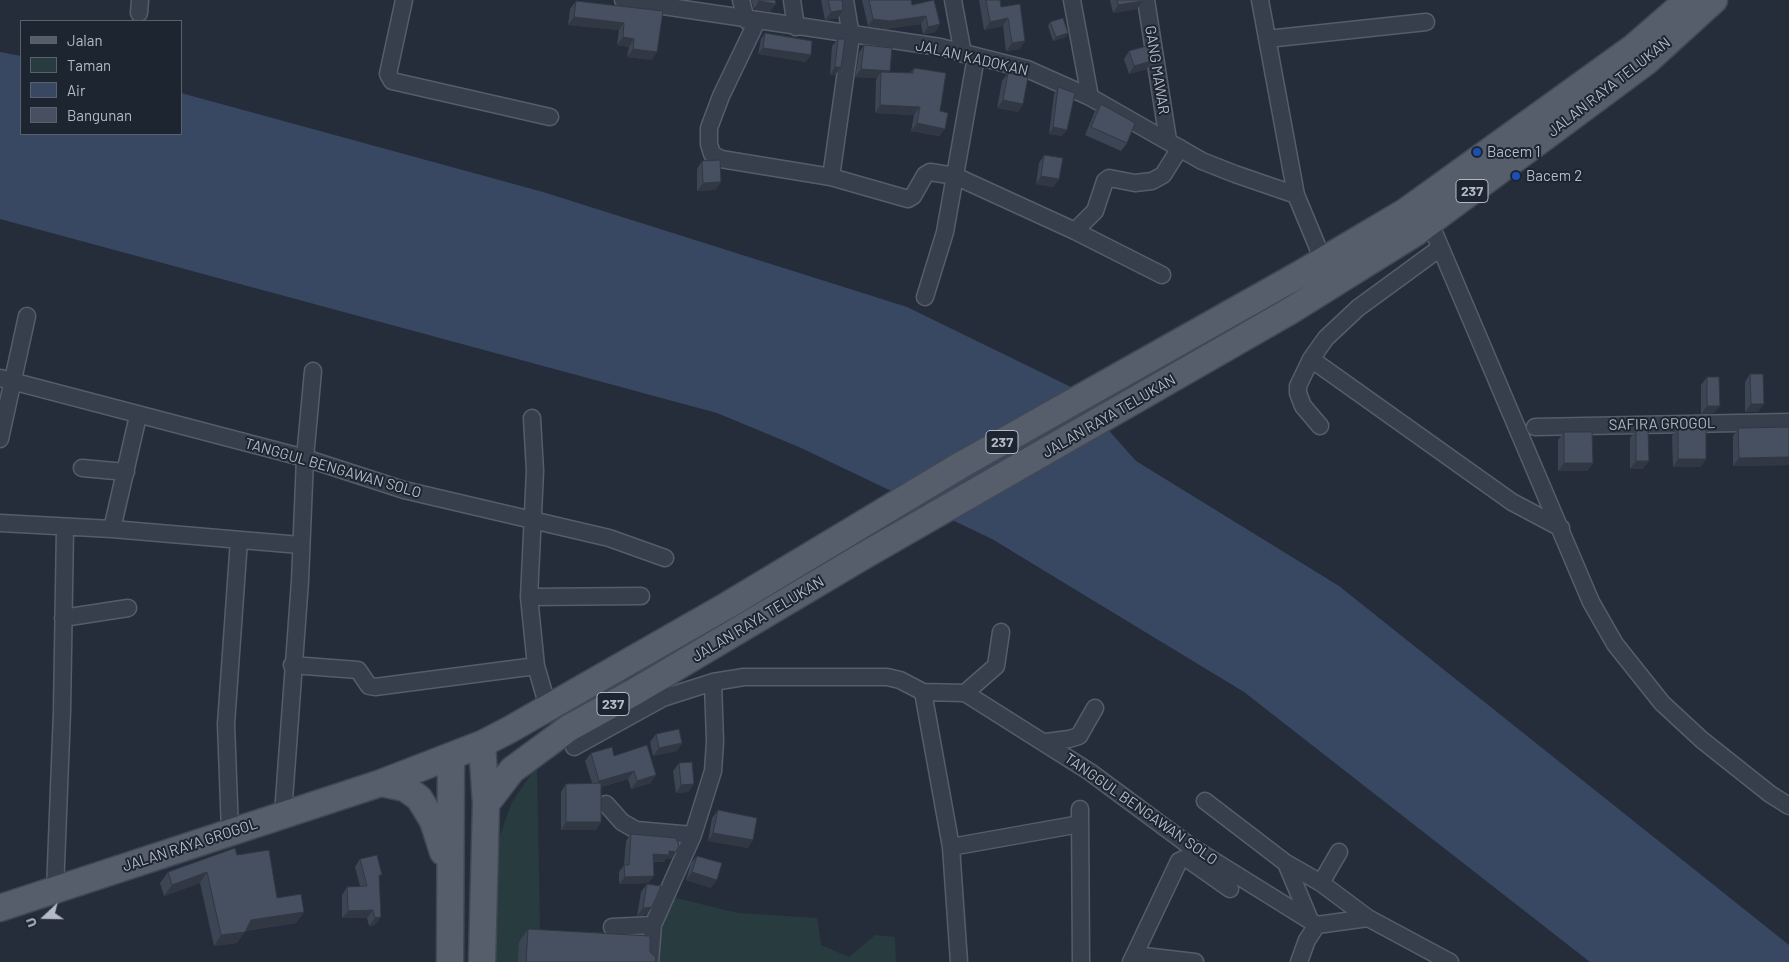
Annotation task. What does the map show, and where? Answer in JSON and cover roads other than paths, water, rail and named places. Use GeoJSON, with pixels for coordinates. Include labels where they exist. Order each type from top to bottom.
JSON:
{"type":"FeatureCollection","features":[{"type":"Feature","properties":{"kind":"main road","name":"JALAN RAYA TELUKAN"},"geometry":{"type":"LineString","coordinates":[[451,757],[482,744],[728,605],[961,465],[1405,212],[1641,54],[1688,0]]}},
{"type":"Feature","properties":{"kind":"main road","name":"JALAN RAYA TELUKAN"},"geometry":{"type":"LineString","coordinates":[[486,804],[512,770],[570,728],[865,555],[1290,311],[1430,223],[1641,54],[1714,0]]}},
{"type":"Feature","properties":{"kind":"main road"},"geometry":{"type":"LineString","coordinates":[[482,744],[486,804],[482,962]]}},
{"type":"Feature","properties":{"kind":"main road","name":"JALAN RAYA GROGOL"},"geometry":{"type":"LineString","coordinates":[[0,908],[381,783],[451,757]]}},
{"type":"Feature","properties":{"kind":"main road"},"geometry":{"type":"LineString","coordinates":[[450,962],[451,757]]}},
{"type":"Feature","properties":{"kind":"main road"},"geometry":{"type":"LineString","coordinates":[[381,783],[405,788],[420,798],[440,838],[449,875]]}},
{"type":"Feature","properties":{"kind":"street"},"geometry":{"type":"LineString","coordinates":[[404,0],[388,74],[392,80],[396,83],[550,117]]}},
{"type":"Feature","properties":{"kind":"street","name":"JALAN KADOKAN"},"geometry":{"type":"LineString","coordinates":[[623,0],[686,6],[751,20],[940,48],[1027,69],[1090,97],[1202,161],[1296,195]]}},
{"type":"Feature","properties":{"kind":"street"},"geometry":{"type":"LineString","coordinates":[[741,0],[751,20],[709,128],[709,144],[712,154],[721,158],[831,177],[908,199],[913,196],[925,175],[930,172],[955,176],[1075,231],[1162,275]]}},
{"type":"Feature","properties":{"kind":"street"},"geometry":{"type":"LineString","coordinates":[[792,0],[796,27]]}},
{"type":"Feature","properties":{"kind":"street"},"geometry":{"type":"LineString","coordinates":[[831,177],[851,36],[845,0]]}},
{"type":"Feature","properties":{"kind":"street"},"geometry":{"type":"LineString","coordinates":[[925,297],[944,232],[955,176],[969,55],[952,0]]}},
{"type":"Feature","properties":{"kind":"street"},"geometry":{"type":"LineString","coordinates":[[1072,0],[1090,97]]}},
{"type":"Feature","properties":{"kind":"street","name":"GANG MAWAR"},"geometry":{"type":"LineString","coordinates":[[1146,0],[1174,144]]}},
{"type":"Feature","properties":{"kind":"street"},"geometry":{"type":"LineString","coordinates":[[1260,0],[1296,195],[1323,260]]}},
{"type":"Feature","properties":{"kind":"street"},"geometry":{"type":"LineString","coordinates":[[1267,39],[1426,22]]}},
{"type":"Feature","properties":{"kind":"street"},"geometry":{"type":"LineString","coordinates":[[1075,231],[1095,211],[1105,181],[1109,178],[1135,183],[1152,181],[1163,175],[1174,144]]}},
{"type":"Feature","properties":{"kind":"street"},"geometry":{"type":"LineString","coordinates":[[1430,223],[1591,602],[1615,644],[1662,703],[1702,740],[1770,794],[1789,806]]}},
{"type":"Feature","properties":{"kind":"street"},"geometry":{"type":"LineString","coordinates":[[1320,426],[1303,406],[1298,393],[1298,386],[1312,359],[1326,338],[1339,324],[1440,248]]}},
{"type":"Feature","properties":{"kind":"street"},"geometry":{"type":"LineString","coordinates":[[0,439],[6,380],[27,316]]}},
{"type":"Feature","properties":{"kind":"street"},"geometry":{"type":"LineString","coordinates":[[1312,359],[1512,502],[1561,528]]}},
{"type":"Feature","properties":{"kind":"street"},"geometry":{"type":"LineString","coordinates":[[283,814],[292,665],[300,581],[305,458],[313,371]]}},
{"type":"Feature","properties":{"kind":"street","name":"TANGGUL BENGAWAN SOLO"},"geometry":{"type":"LineString","coordinates":[[6,380],[138,416],[305,458],[404,490],[609,538],[665,558]]}},
{"type":"Feature","properties":{"kind":"street"},"geometry":{"type":"LineString","coordinates":[[112,529],[138,416]]}},
{"type":"Feature","properties":{"kind":"street"},"geometry":{"type":"LineString","coordinates":[[532,418],[535,471],[531,519],[529,597],[536,666],[548,707]]}},
{"type":"Feature","properties":{"kind":"street","name":"SAFIRA GROGOL"},"geometry":{"type":"LineString","coordinates":[[1535,427],[1789,422]]}},
{"type":"Feature","properties":{"kind":"street"},"geometry":{"type":"LineString","coordinates":[[82,468],[126,472]]}},
{"type":"Feature","properties":{"kind":"street"},"geometry":{"type":"LineString","coordinates":[[0,523],[65,528],[112,529],[300,545]]}},
{"type":"Feature","properties":{"kind":"street"},"geometry":{"type":"LineString","coordinates":[[54,890],[62,710],[65,528]]}},
{"type":"Feature","properties":{"kind":"street"},"geometry":{"type":"LineString","coordinates":[[230,831],[226,724],[239,540]]}},
{"type":"Feature","properties":{"kind":"street"},"geometry":{"type":"LineString","coordinates":[[529,597],[641,596]]}},
{"type":"Feature","properties":{"kind":"street"},"geometry":{"type":"LineString","coordinates":[[63,618],[128,608]]}},
{"type":"Feature","properties":{"kind":"street"},"geometry":{"type":"LineString","coordinates":[[574,746],[663,698],[713,682],[744,677],[887,677],[900,680],[924,692],[965,693],[996,666],[1001,632]]}},
{"type":"Feature","properties":{"kind":"street"},"geometry":{"type":"LineString","coordinates":[[292,665],[358,670],[369,686],[374,687],[536,666]]}},
{"type":"Feature","properties":{"kind":"street"},"geometry":{"type":"LineString","coordinates":[[650,962],[653,925],[693,835],[713,771],[715,742],[713,682]]}},
{"type":"Feature","properties":{"kind":"street"},"geometry":{"type":"LineString","coordinates":[[924,692],[951,847],[959,962]]}},
{"type":"Feature","properties":{"kind":"street","name":"TANGGUL BENGAWAN SOLO"},"geometry":{"type":"LineString","coordinates":[[965,693],[1046,742],[1190,846],[1313,921]]}},
{"type":"Feature","properties":{"kind":"street"},"geometry":{"type":"LineString","coordinates":[[1046,742],[1079,736],[1094,708]]}},
{"type":"Feature","properties":{"kind":"street"},"geometry":{"type":"LineString","coordinates":[[1205,801],[1286,863],[1321,883],[1368,918],[1450,962]]}},
{"type":"Feature","properties":{"kind":"street"},"geometry":{"type":"LineString","coordinates":[[606,804],[622,822],[636,830],[693,835]]}},
{"type":"Feature","properties":{"kind":"street"},"geometry":{"type":"LineString","coordinates":[[951,847],[1080,817],[1081,962]]}},
{"type":"Feature","properties":{"kind":"street"},"geometry":{"type":"LineString","coordinates":[[1321,883],[1339,852]]}},
{"type":"Feature","properties":{"kind":"street"},"geometry":{"type":"LineString","coordinates":[[1195,962],[1133,959],[1182,858],[1186,858],[1230,888]]}},
{"type":"Feature","properties":{"kind":"street"},"geometry":{"type":"LineString","coordinates":[[1286,863],[1313,921],[1299,962]]}},
{"type":"Feature","properties":{"kind":"street"},"geometry":{"type":"LineString","coordinates":[[1313,921],[1368,918]]}},
{"type":"Feature","properties":{"kind":"street"},"geometry":{"type":"LineString","coordinates":[[612,927],[653,925]]}},
{"type":"Feature","properties":{"kind":"water"},"geometry":{"type":"Polygon","coordinates":[[[0,52],[20,56],[20,135],[182,135],[182,93],[543,192],[907,307],[1069,386],[1136,461],[1339,586],[1789,945],[1789,962],[1590,962],[1244,692],[992,539],[799,447],[717,413],[0,219],[0,52]]]}},
{"type":"Feature","properties":{"kind":"place","name":"Bacem 1"},"geometry":{"type":"Point","coordinates":[1477,152]}},
{"type":"Feature","properties":{"kind":"place","name":"Bacem 2"},"geometry":{"type":"Point","coordinates":[1516,176]}}]}
